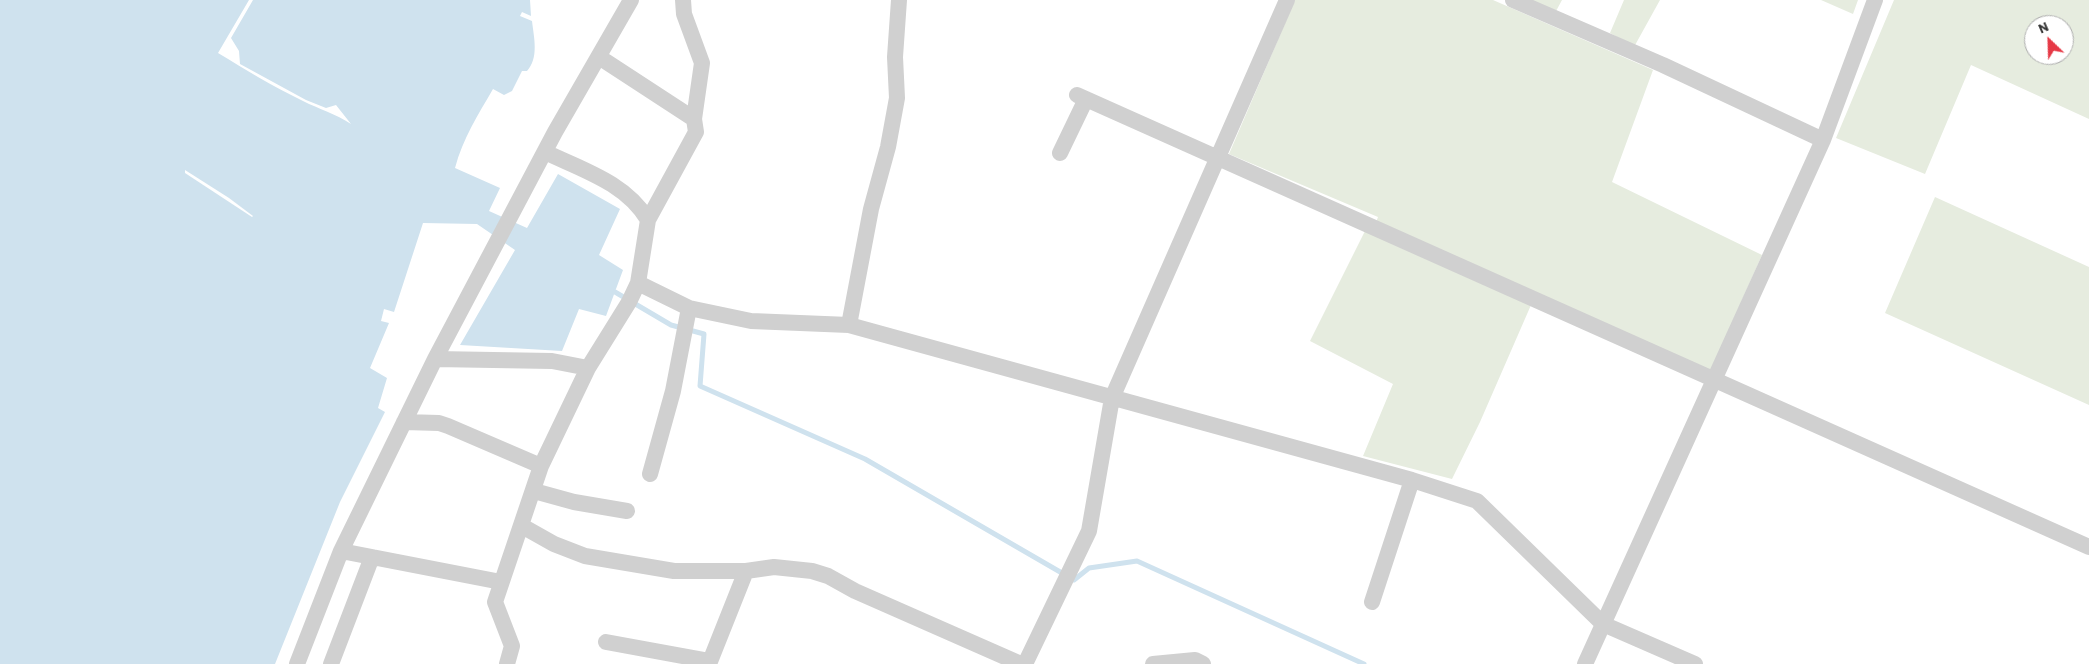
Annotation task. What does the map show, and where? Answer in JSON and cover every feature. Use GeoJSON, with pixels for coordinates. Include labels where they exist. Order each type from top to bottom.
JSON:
{"type":"FeatureCollection","features":[{"type":"Feature","properties":{"kind":"street"},"geometry":{"type":"LineString","coordinates":[[297,664],[341,551],[435,360],[545,152],[631,0]]}},
{"type":"Feature","properties":{"kind":"street"},"geometry":{"type":"LineString","coordinates":[[507,664],[512,646],[495,602],[541,466],[588,368],[630,302],[638,283],[648,220],[696,132],[694,119],[702,63],[686,23],[682,5],[683,0]]}},
{"type":"Feature","properties":{"kind":"street"},"geometry":{"type":"LineString","coordinates":[[849,324],[871,210],[888,148],[897,98],[895,57],[900,0]]}},
{"type":"Feature","properties":{"kind":"street"},"geometry":{"type":"LineString","coordinates":[[522,526],[554,544],[585,556],[674,571],[746,571],[774,567],[812,571],[828,576],[855,591],[1023,664],[1089,531],[1112,398],[1287,0]]}},
{"type":"Feature","properties":{"kind":"street"},"geometry":{"type":"LineString","coordinates":[[1513,0],[1663,65],[1823,140]]}},
{"type":"Feature","properties":{"kind":"street"},"geometry":{"type":"LineString","coordinates":[[1585,664],[1823,140],[1874,0]]}},
{"type":"Feature","properties":{"kind":"street"},"geometry":{"type":"LineString","coordinates":[[599,57],[694,119]]}},
{"type":"Feature","properties":{"kind":"street"},"geometry":{"type":"LineString","coordinates":[[1060,153],[1082,97],[1713,381],[2089,547]]}},
{"type":"Feature","properties":{"kind":"street"},"geometry":{"type":"LineString","coordinates":[[545,152],[602,178],[624,191],[639,205],[648,220]]}},
{"type":"Feature","properties":{"kind":"street"},"geometry":{"type":"LineString","coordinates":[[638,283],[689,308],[751,321],[849,324],[1412,480],[1477,501],[1604,624],[1695,664]]}},
{"type":"Feature","properties":{"kind":"street"},"geometry":{"type":"LineString","coordinates":[[650,474],[673,391],[689,308]]}},
{"type":"Feature","properties":{"kind":"street"},"geometry":{"type":"LineString","coordinates":[[435,360],[552,361],[588,368]]}},
{"type":"Feature","properties":{"kind":"street"},"geometry":{"type":"LineString","coordinates":[[404,422],[439,423],[541,466]]}},
{"type":"Feature","properties":{"kind":"street"},"geometry":{"type":"LineString","coordinates":[[1372,602],[1412,480]]}},
{"type":"Feature","properties":{"kind":"street"},"geometry":{"type":"LineString","coordinates":[[534,491],[574,502],[627,511]]}},
{"type":"Feature","properties":{"kind":"street"},"geometry":{"type":"LineString","coordinates":[[341,551],[501,582]]}},
{"type":"Feature","properties":{"kind":"street"},"geometry":{"type":"LineString","coordinates":[[331,664],[372,556]]}},
{"type":"Feature","properties":{"kind":"street"},"geometry":{"type":"LineString","coordinates":[[606,642],[710,662],[746,571]]}},
{"type":"Feature","properties":{"kind":"street"},"geometry":{"type":"LineString","coordinates":[[1153,664],[1195,660],[1203,664]]}},
{"type":"Feature","properties":{"kind":"shaded area"},"geometry":{"type":"Polygon","coordinates":[[[1295,0],[1493,0],[1653,70],[1612,182],[1762,255],[1711,370],[1375,225],[1378,217],[1229,154],[1295,0]]]}},
{"type":"Feature","properties":{"kind":"shaded area"},"geometry":{"type":"Polygon","coordinates":[[[1525,0],[1562,0],[1555,13],[1525,0]]]}},
{"type":"Feature","properties":{"kind":"shaded area"},"geometry":{"type":"Polygon","coordinates":[[[1624,0],[1660,0],[1634,47],[1610,33],[1624,0]]]}},
{"type":"Feature","properties":{"kind":"shaded area"},"geometry":{"type":"Polygon","coordinates":[[[1821,0],[1858,0],[1853,14],[1821,0]]]}},
{"type":"Feature","properties":{"kind":"shaded area"},"geometry":{"type":"Polygon","coordinates":[[[1894,0],[2089,0],[2089,119],[1971,65],[1925,174],[1836,138],[1894,0]]]}},
{"type":"Feature","properties":{"kind":"shaded area"},"geometry":{"type":"Polygon","coordinates":[[[1935,197],[2089,267],[2089,405],[1885,313],[1935,197]]]}},
{"type":"Feature","properties":{"kind":"shaded area"},"geometry":{"type":"Polygon","coordinates":[[[1365,231],[1531,305],[1480,422],[1452,479],[1363,456],[1393,384],[1310,341],[1365,231]]]}},
{"type":"Feature","properties":{"kind":"water"},"geometry":{"type":"Polygon","coordinates":[[[0,0],[249,0],[218,53],[281,90],[351,124],[336,105],[326,108],[306,100],[240,64],[239,51],[231,38],[253,0],[530,0],[531,16],[522,12],[520,16],[532,21],[535,48],[531,66],[527,71],[522,71],[512,91],[504,95],[493,89],[476,118],[455,168],[500,188],[489,211],[527,228],[558,174],[620,209],[599,255],[623,270],[606,316],[579,309],[562,351],[460,345],[515,250],[477,224],[423,223],[394,312],[384,309],[381,321],[389,323],[370,368],[387,378],[378,408],[385,412],[340,502],[275,664],[0,664],[0,0]]]}},
{"type":"Feature","properties":{"kind":"pier"},"geometry":{"type":"Polygon","coordinates":[[[185,170],[229,198],[253,216],[185,173],[185,170]]]}},
{"type":"Feature","properties":{"kind":"waterway"},"geometry":{"type":"LineString","coordinates":[[615,292],[671,325],[704,334],[700,386],[865,459],[1074,580],[1089,568],[1137,561],[1364,664]]}}]}
